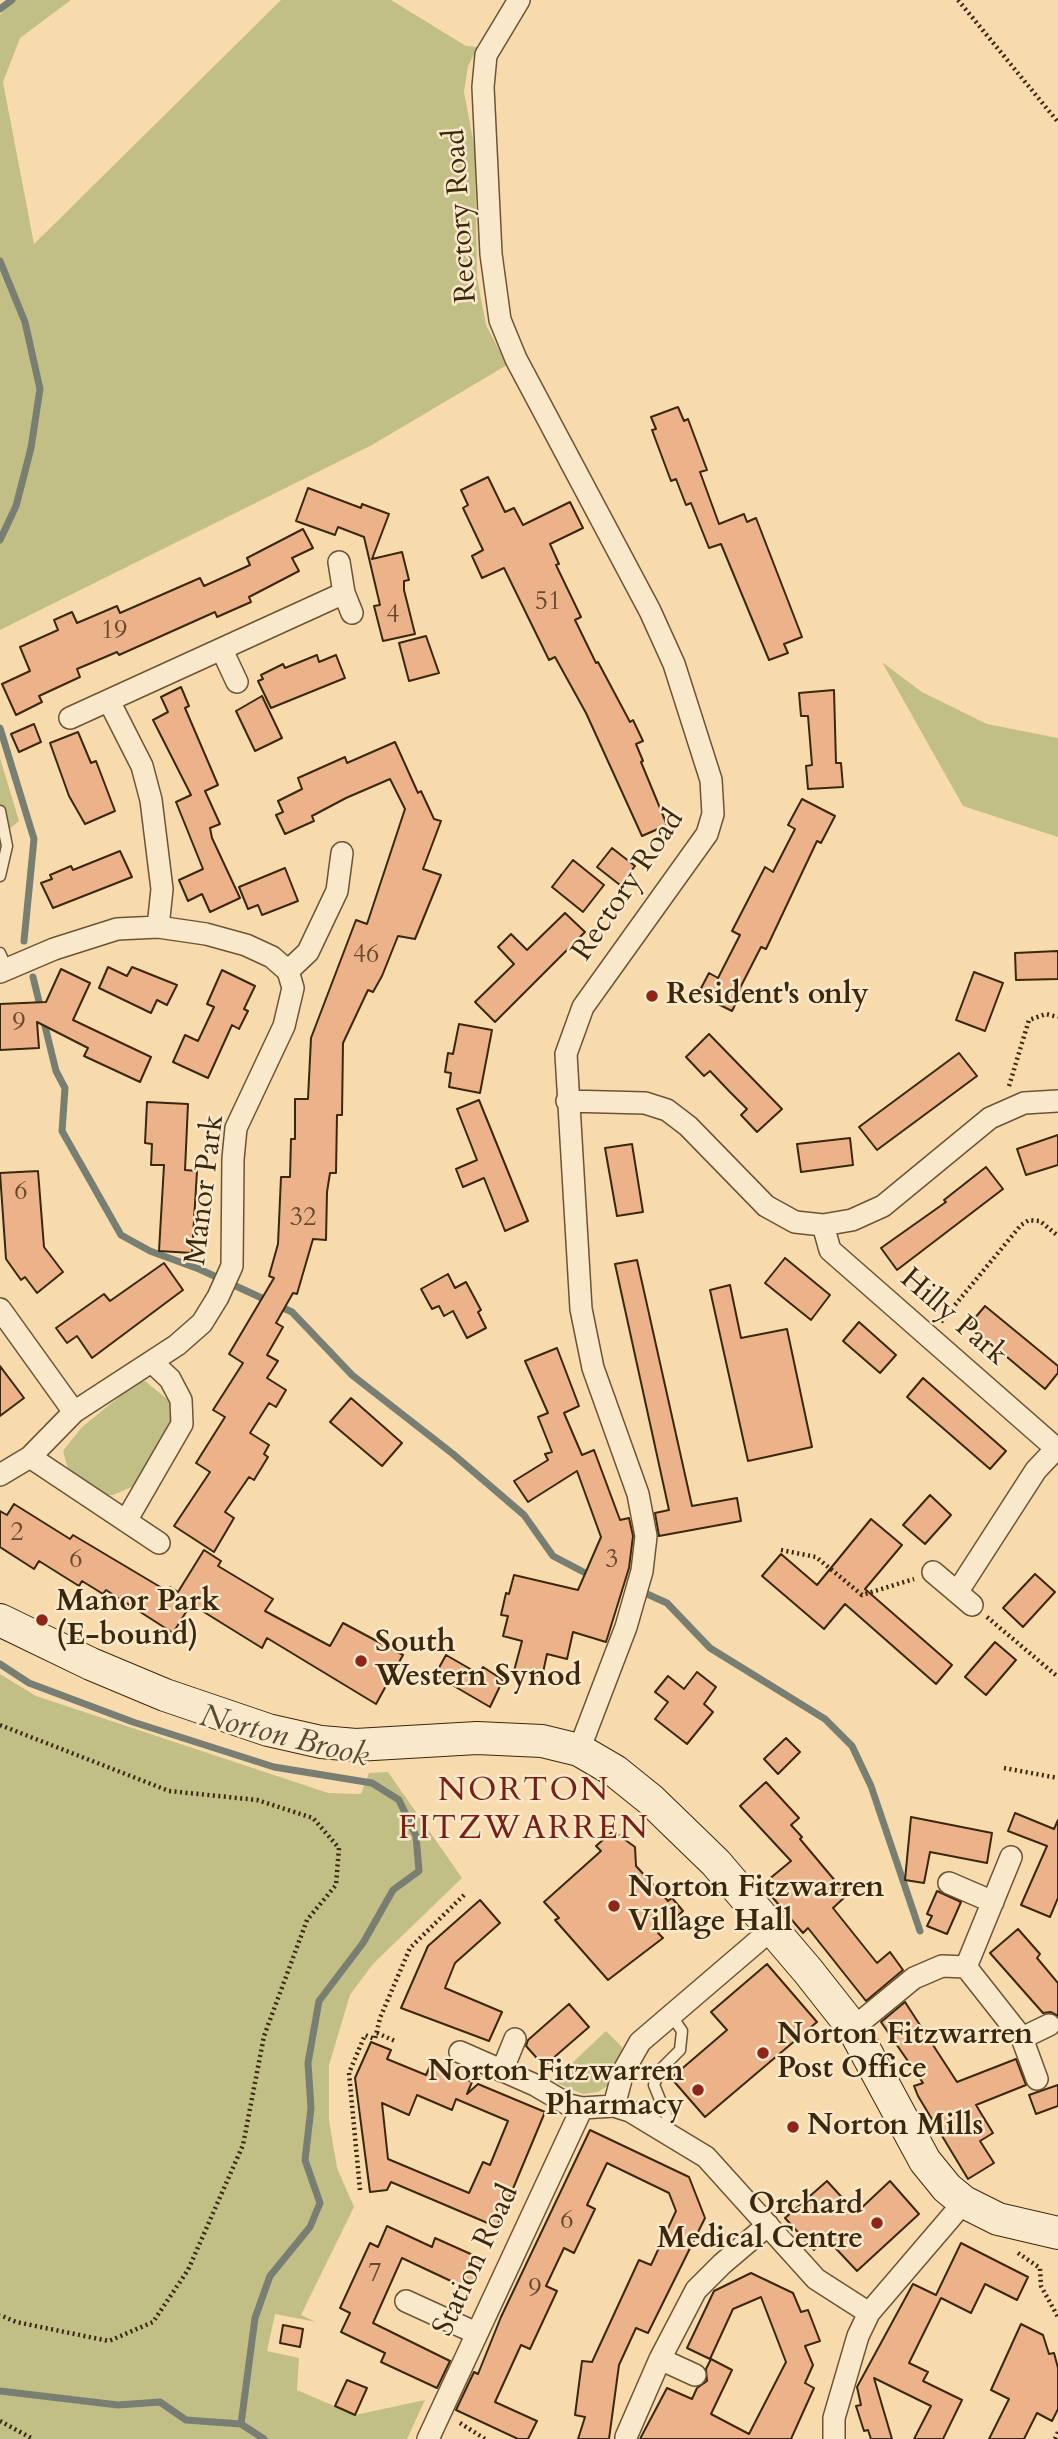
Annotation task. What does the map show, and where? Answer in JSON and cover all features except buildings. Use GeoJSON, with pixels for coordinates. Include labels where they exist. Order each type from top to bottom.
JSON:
{"type":"FeatureCollection","features":[{"type":"Feature","properties":{"kind":"main road"},"geometry":{"type":"LineString","coordinates":[[0,1620],[91,1664],[165,1695],[268,1730],[321,1742],[397,1745],[508,1738],[542,1741],[579,1750],[615,1771],[651,1800],[716,1863],[772,1929],[853,2028],[925,2161],[947,2188],[964,2202],[1020,2226],[1058,2233]]}},
{"type":"Feature","properties":{"kind":"street","name":"Rectory Road"},"geometry":{"type":"LineString","coordinates":[[519,0],[486,55],[483,87],[491,254],[500,320],[516,359],[644,599],[674,664],[711,780],[713,814],[707,834],[583,1007],[566,1054],[581,1309],[593,1368],[638,1494],[646,1536],[642,1571],[629,1617],[579,1750]]}},
{"type":"Feature","properties":{"kind":"street"},"geometry":{"type":"LineString","coordinates":[[339,562],[344,593],[352,613]]}},
{"type":"Feature","properties":{"kind":"street"},"geometry":{"type":"LineString","coordinates":[[70,718],[344,593]]}},
{"type":"Feature","properties":{"kind":"street"},"geometry":{"type":"LineString","coordinates":[[222,650],[237,682]]}},
{"type":"Feature","properties":{"kind":"street"},"geometry":{"type":"LineString","coordinates":[[108,701],[142,766],[151,800],[162,889],[158,927]]}},
{"type":"Feature","properties":{"kind":"street"},"geometry":{"type":"LineString","coordinates":[[2,965],[117,929],[158,927],[246,945],[272,957],[288,971],[308,952],[337,891],[342,853]]}},
{"type":"Feature","properties":{"kind":"street","name":"Manor Park"},"geometry":{"type":"LineString","coordinates":[[0,1475],[30,1457],[74,1412],[153,1363],[202,1323],[218,1297],[232,1266],[233,1159],[236,1128],[284,1026],[293,988],[288,971]]}},
{"type":"Feature","properties":{"kind":"street"},"geometry":{"type":"LineString","coordinates":[[567,1101],[645,1103],[667,1110],[688,1126],[766,1206],[795,1222],[823,1225],[852,1220],[883,1206],[990,1118],[1012,1108],[1058,1101]]}},
{"type":"Feature","properties":{"kind":"street","name":"Hilly Park"},"geometry":{"type":"LineString","coordinates":[[823,1225],[830,1250],[1057,1450],[1037,1470],[965,1598]]}},
{"type":"Feature","properties":{"kind":"street"},"geometry":{"type":"LineString","coordinates":[[0,1309],[74,1412]]}},
{"type":"Feature","properties":{"kind":"street"},"geometry":{"type":"LineString","coordinates":[[126,1521],[182,1424],[181,1400],[170,1379],[153,1363]]}},
{"type":"Feature","properties":{"kind":"street"},"geometry":{"type":"LineString","coordinates":[[30,1457],[159,1543]]}},
{"type":"Feature","properties":{"kind":"street"},"geometry":{"type":"LineString","coordinates":[[933,1572],[965,1598]]}},
{"type":"Feature","properties":{"kind":"street"},"geometry":{"type":"LineString","coordinates":[[966,1967],[1011,1857]]}},
{"type":"Feature","properties":{"kind":"street"},"geometry":{"type":"LineString","coordinates":[[949,1883],[993,1902]]}},
{"type":"Feature","properties":{"kind":"street"},"geometry":{"type":"LineString","coordinates":[[614,2106],[632,2053],[640,2042],[772,1929]]}},
{"type":"Feature","properties":{"kind":"street"},"geometry":{"type":"LineString","coordinates":[[853,2028],[914,1978],[942,1966],[966,1967],[1021,2038],[1037,2079]]}},
{"type":"Feature","properties":{"kind":"street"},"geometry":{"type":"LineString","coordinates":[[1021,2038],[1049,2025]]}},
{"type":"Feature","properties":{"kind":"street"},"geometry":{"type":"LineString","coordinates":[[502,2071],[515,2039]]}},
{"type":"Feature","properties":{"kind":"street"},"geometry":{"type":"LineString","coordinates":[[460,2052],[569,2105],[582,2108],[614,2106],[630,2111],[706,2157],[816,2279],[869,2313]]}},
{"type":"Feature","properties":{"kind":"street","name":"Station Road"},"geometry":{"type":"LineString","coordinates":[[428,2439],[582,2108]]}},
{"type":"Feature","properties":{"kind":"street"},"geometry":{"type":"LineString","coordinates":[[834,2439],[832,2432],[837,2405],[858,2336],[869,2313],[964,2202]]}},
{"type":"Feature","properties":{"kind":"street"},"geometry":{"type":"LineString","coordinates":[[626,2437],[660,2359],[696,2290],[768,2225]]}},
{"type":"Feature","properties":{"kind":"street"},"geometry":{"type":"LineString","coordinates":[[406,2301],[476,2333]]}},
{"type":"Feature","properties":{"kind":"street"},"geometry":{"type":"LineString","coordinates":[[660,2359],[695,2375]]}},
{"type":"Feature","properties":{"kind":"lane"},"geometry":{"type":"LineString","coordinates":[[0,811],[7,846],[0,876]]}},
{"type":"Feature","properties":{"kind":"lane"},"geometry":{"type":"LineString","coordinates":[[662,2130],[668,2119],[654,2085],[660,2070],[680,2050],[682,2031],[671,2015]]}},
{"type":"Feature","properties":{"kind":"path"},"geometry":{"type":"LineString","coordinates":[[958,0],[1058,122]]}},
{"type":"Feature","properties":{"kind":"path"},"geometry":{"type":"LineString","coordinates":[[1012,1108],[1009,1087],[1029,1020],[1046,1014],[1058,1017]]}},
{"type":"Feature","properties":{"kind":"path"},"geometry":{"type":"LineString","coordinates":[[929,1337],[1021,1226],[1029,1220],[1040,1221],[1058,1236]]}},
{"type":"Feature","properties":{"kind":"path"},"geometry":{"type":"LineString","coordinates":[[782,1550],[816,1557],[862,1595],[933,1572]]}},
{"type":"Feature","properties":{"kind":"path"},"geometry":{"type":"LineString","coordinates":[[965,1598],[1058,1677]]}},
{"type":"Feature","properties":{"kind":"path"},"geometry":{"type":"LineString","coordinates":[[0,1725],[169,1791],[257,1800],[313,1818],[340,1849],[336,1885],[307,1920],[264,2036],[243,2145],[188,2270],[153,2322],[109,2341],[16,2322],[0,2315]]}},
{"type":"Feature","properties":{"kind":"path"},"geometry":{"type":"LineString","coordinates":[[1004,1768],[1058,1778]]}},
{"type":"Feature","properties":{"kind":"path"},"geometry":{"type":"LineString","coordinates":[[360,2190],[349,2073],[365,2035],[374,2039],[377,2034],[380,2018],[410,1948],[464,1895]]}},
{"type":"Feature","properties":{"kind":"path"},"geometry":{"type":"LineString","coordinates":[[377,2034],[395,2041]]}},
{"type":"Feature","properties":{"kind":"path"},"geometry":{"type":"LineString","coordinates":[[1020,2226],[1014,2247],[1040,2268],[1041,2286],[1058,2317]]}},
{"type":"Feature","properties":{"kind":"path"},"geometry":{"type":"LineString","coordinates":[[440,2413],[485,2439]]}},
{"type":"Feature","properties":{"kind":"path"},"geometry":{"type":"LineString","coordinates":[[0,2421],[33,2439]]}},
{"type":"Feature","properties":{"kind":"path"},"geometry":{"type":"LineString","coordinates":[[1055,2439],[1058,2432]]}},
{"type":"Feature","properties":{"kind":"shaded area"},"geometry":{"type":"Polygon","coordinates":[[[13,0],[71,0],[20,38],[3,82],[34,244],[281,0],[391,0],[466,46],[478,47],[468,66],[464,92],[475,150],[477,277],[486,325],[507,365],[372,445],[0,630],[0,15],[13,0]]]}},
{"type":"Feature","properties":{"kind":"shaded area"},"geometry":{"type":"Polygon","coordinates":[[[882,662],[922,692],[987,724],[1058,738],[1058,837],[963,806],[882,662]]]}},
{"type":"Feature","properties":{"kind":"shaded area"},"geometry":{"type":"Polygon","coordinates":[[[0,758],[19,821],[0,837],[0,758]]]}},
{"type":"Feature","properties":{"kind":"shaded area"},"geometry":{"type":"Polygon","coordinates":[[[145,1381],[167,1399],[172,1407],[171,1420],[134,1486],[113,1495],[103,1495],[76,1478],[68,1469],[63,1451],[82,1427],[134,1385],[145,1381]]]}},
{"type":"Feature","properties":{"kind":"shaded area"},"geometry":{"type":"Polygon","coordinates":[[[0,1674],[36,1696],[328,1793],[361,1794],[369,1773],[388,1772],[462,1878],[373,1964],[350,1995],[329,2065],[329,2120],[337,2168],[354,2207],[301,2315],[316,2322],[275,2314],[267,2351],[299,2358],[297,2390],[355,2415],[425,2400],[407,2439],[0,2439],[0,1674]]]}},
{"type":"Feature","properties":{"kind":"shaded area"},"geometry":{"type":"Polygon","coordinates":[[[606,2031],[622,2047],[621,2058],[610,2084],[598,2092],[583,2094],[559,2084],[555,2079],[606,2031]]]}},
{"type":"Feature","properties":{"kind":"waterway"},"geometry":{"type":"LineString","coordinates":[[0,9],[12,0]]}},
{"type":"Feature","properties":{"kind":"waterway"},"geometry":{"type":"LineString","coordinates":[[0,261],[25,322],[40,389],[31,448],[16,506],[0,540]]}},
{"type":"Feature","properties":{"kind":"waterway"},"geometry":{"type":"LineString","coordinates":[[0,728],[34,839],[24,941]]}},
{"type":"Feature","properties":{"kind":"waterway"},"geometry":{"type":"LineString","coordinates":[[33,977],[56,1071],[65,1088],[62,1131],[121,1235],[150,1251],[199,1269],[292,1312],[352,1375],[453,1454],[524,1515],[553,1556],[593,1577]]}},
{"type":"Feature","properties":{"kind":"waterway"},"geometry":{"type":"LineString","coordinates":[[647,1594],[667,1603],[710,1648],[825,1719],[852,1746],[871,1786],[920,1931]]}},
{"type":"Feature","properties":{"kind":"waterway","name":"Norton Brook"},"geometry":{"type":"LineString","coordinates":[[0,1664],[29,1683],[133,1722],[274,1767],[372,1783],[399,1800],[416,1836],[419,1871],[393,1890],[363,1943],[319,2001],[308,2063],[311,2108],[305,2160],[320,2203],[310,2227],[270,2276],[255,2318],[241,2424],[264,2439]]}},
{"type":"Feature","properties":{"kind":"waterway"},"geometry":{"type":"LineString","coordinates":[[0,2391],[118,2405],[160,2402],[186,2420],[241,2424]]}},
{"type":"Feature","properties":{"kind":"place","name":"Resident's only"},"geometry":{"type":"Point","coordinates":[652,996]}},
{"type":"Feature","properties":{"kind":"place","name":"Manor Park (E-bound)"},"geometry":{"type":"Point","coordinates":[42,1620]}},
{"type":"Feature","properties":{"kind":"place","name":"South Western Synod"},"geometry":{"type":"Point","coordinates":[361,1661]}},
{"type":"Feature","properties":{"kind":"place","name":"Norton Fitzwarren Village Hall"},"geometry":{"type":"Point","coordinates":[614,1906]}},
{"type":"Feature","properties":{"kind":"place","name":"Norton Fitzwarren Post Office"},"geometry":{"type":"Point","coordinates":[763,2053]}},
{"type":"Feature","properties":{"kind":"place","name":"Norton Fitzwarren Pharmacy"},"geometry":{"type":"Point","coordinates":[698,2090]}},
{"type":"Feature","properties":{"kind":"place","name":"Norton Mills"},"geometry":{"type":"Point","coordinates":[793,2127]}},
{"type":"Feature","properties":{"kind":"place","name":"Orchard Medical Centre"},"geometry":{"type":"Point","coordinates":[877,2223]}},
{"type":"Feature","properties":{"kind":"district","name":"NORTON FITZWARREN"},"geometry":{"type":"Point","coordinates":[524,1811]}}]}
